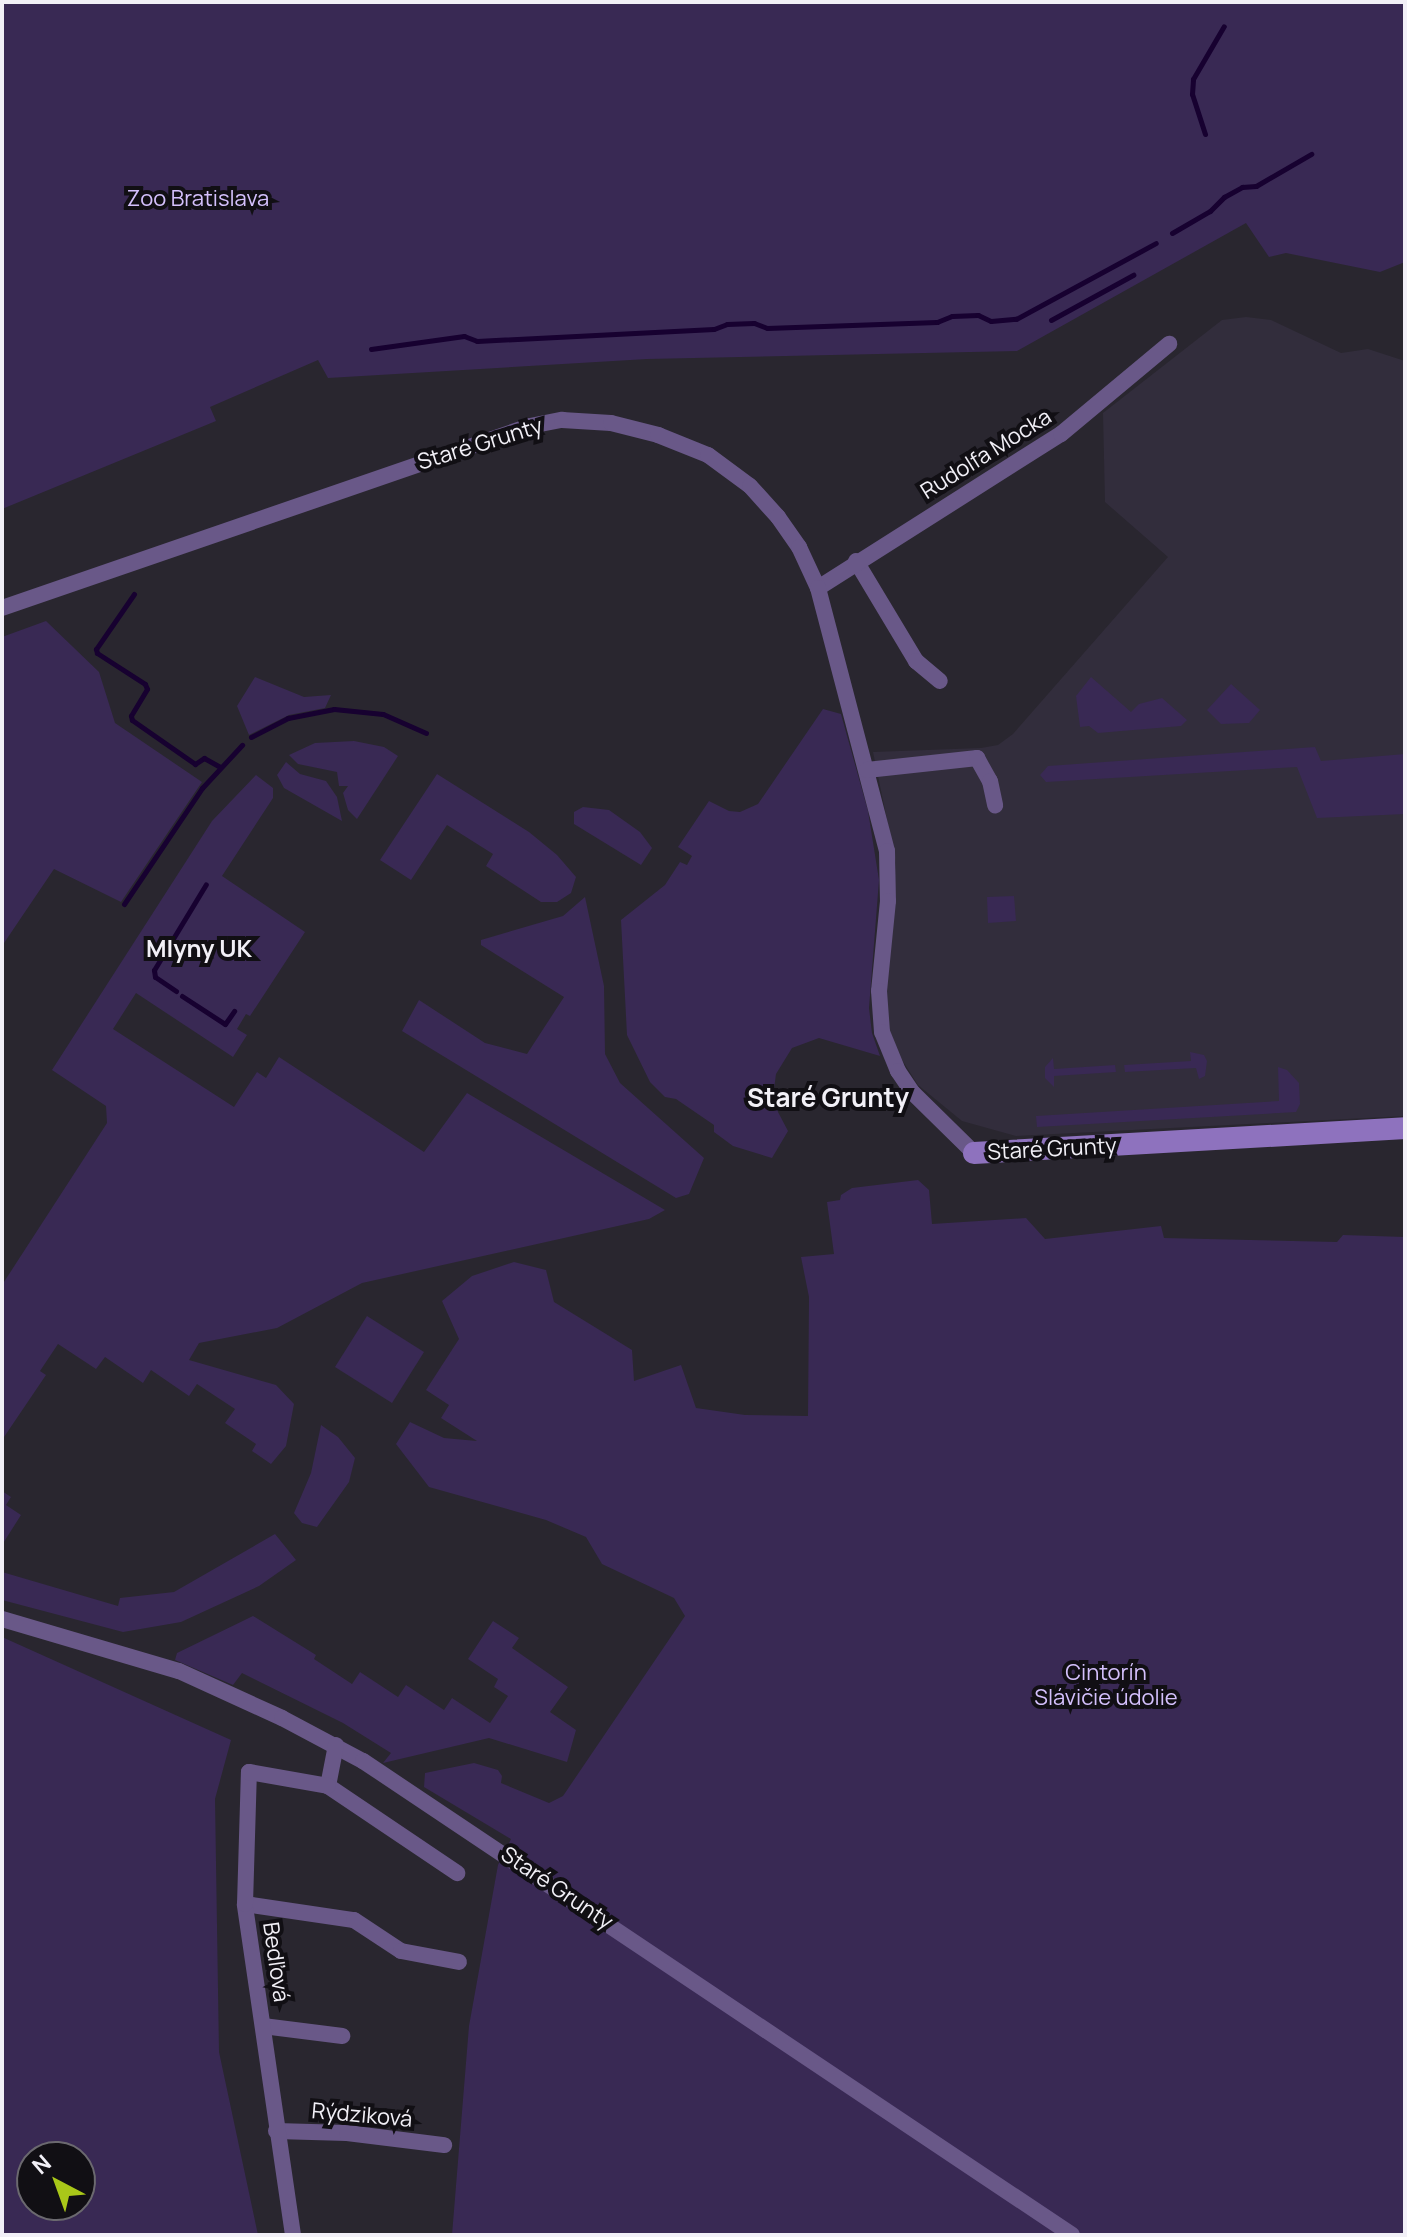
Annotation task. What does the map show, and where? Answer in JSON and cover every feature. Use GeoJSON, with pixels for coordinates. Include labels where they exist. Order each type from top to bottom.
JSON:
{"type":"FeatureCollection","features":[{"type":"Feature","properties":{"kind":"street","name":"Rudolfa Mocka"},"geometry":{"type":"LineString","coordinates":[[818,588],[856,561],[1061,434],[1169,344]]}},
{"type":"Feature","properties":{"kind":"street","name":"Staré Grunty"},"geometry":{"type":"LineString","coordinates":[[2,608],[501,434],[562,420],[607,422],[643,430],[692,447],[725,466],[763,499],[805,557],[818,588],[884,837],[888,871],[879,991],[882,1032],[898,1071],[913,1093],[974,1153],[1405,1128]]}},
{"type":"Feature","properties":{"kind":"street"},"geometry":{"type":"LineString","coordinates":[[856,561],[916,661],[940,681]]}},
{"type":"Feature","properties":{"kind":"street"},"geometry":{"type":"LineString","coordinates":[[867,770],[977,758],[990,781],[995,805]]}},
{"type":"Feature","properties":{"kind":"street","name":"Staré Grunty"},"geometry":{"type":"LineString","coordinates":[[2,1619],[179,1671],[336,1745],[595,1913],[1072,2235]]}},
{"type":"Feature","properties":{"kind":"street"},"geometry":{"type":"LineString","coordinates":[[328,1786],[336,1745]]}},
{"type":"Feature","properties":{"kind":"street","name":"Bedľová"},"geometry":{"type":"LineString","coordinates":[[293,2235],[245,1904],[249,1772],[328,1786],[457,1873]]}},
{"type":"Feature","properties":{"kind":"street"},"geometry":{"type":"LineString","coordinates":[[245,1904],[354,1920],[401,1951],[459,1962]]}},
{"type":"Feature","properties":{"kind":"street"},"geometry":{"type":"LineString","coordinates":[[263,2026],[342,2036]]}},
{"type":"Feature","properties":{"kind":"street","name":"Rýdziková"},"geometry":{"type":"LineString","coordinates":[[276,2131],[347,2133],[444,2145]]}},
{"type":"Feature","properties":{"kind":"shaded area"},"geometry":{"type":"Polygon","coordinates":[[[1246,317],[1271,320],[1341,353],[1368,349],[1405,361],[1405,1116],[1016,1136],[962,1121],[918,1085],[892,1044],[885,1005],[896,863],[873,752],[998,745],[1013,734],[1168,557],[1105,502],[1103,413],[1222,320],[1246,317]]]}},
{"type":"Feature","properties":{"kind":"green space","name":"Zoo Bratislava"},"geometry":{"type":"Polygon","coordinates":[[[2,2],[1405,2],[1405,262],[1380,272],[1286,253],[1269,257],[1246,223],[1017,351],[647,359],[328,378],[318,360],[210,407],[216,421],[2,509],[2,2]]]}},
{"type":"Feature","properties":{"kind":"green space"},"geometry":{"type":"Polygon","coordinates":[[[46,621],[99,672],[115,723],[202,782],[121,902],[54,869],[2,946],[2,637],[46,621]]]}},
{"type":"Feature","properties":{"kind":"green space"},"geometry":{"type":"Polygon","coordinates":[[[255,677],[304,697],[331,695],[325,708],[289,715],[249,735],[237,706],[255,677]]]}},
{"type":"Feature","properties":{"kind":"green space"},"geometry":{"type":"Polygon","coordinates":[[[1091,677],[1131,712],[1139,704],[1162,698],[1187,720],[1181,726],[1098,733],[1089,726],[1080,727],[1076,696],[1091,677]]]}},
{"type":"Feature","properties":{"kind":"green space"},"geometry":{"type":"Polygon","coordinates":[[[1231,684],[1260,710],[1249,723],[1221,724],[1207,710],[1231,684]]]}},
{"type":"Feature","properties":{"kind":"green space"},"geometry":{"type":"Polygon","coordinates":[[[823,709],[841,714],[868,811],[879,880],[869,1008],[872,1033],[880,1056],[819,1038],[792,1048],[776,1074],[774,1089],[778,1112],[788,1131],[772,1158],[733,1146],[714,1132],[714,1125],[676,1099],[665,1097],[650,1082],[627,1035],[621,920],[665,885],[680,862],[687,865],[692,856],[678,847],[709,801],[729,811],[740,812],[758,804],[823,709]]]}},
{"type":"Feature","properties":{"kind":"green space"},"geometry":{"type":"Polygon","coordinates":[[[354,741],[384,747],[398,756],[357,819],[348,810],[343,793],[348,786],[339,786],[337,772],[298,764],[289,755],[315,743],[354,741]]]}},
{"type":"Feature","properties":{"kind":"green space"},"geometry":{"type":"Polygon","coordinates":[[[1315,747],[1321,761],[1405,754],[1405,814],[1317,818],[1297,767],[1046,782],[1040,775],[1048,766],[1315,747]]]}},
{"type":"Feature","properties":{"kind":"green space"},"geometry":{"type":"Polygon","coordinates":[[[286,762],[300,774],[326,781],[337,797],[342,821],[284,788],[277,775],[286,762]]]}},
{"type":"Feature","properties":{"kind":"green space"},"geometry":{"type":"Polygon","coordinates":[[[437,774],[529,832],[557,855],[576,877],[571,893],[557,902],[541,902],[486,866],[493,854],[447,825],[411,880],[380,860],[437,774]]]}},
{"type":"Feature","properties":{"kind":"green space"},"geometry":{"type":"Polygon","coordinates":[[[256,775],[273,788],[273,798],[222,876],[305,932],[250,1016],[246,1014],[237,1029],[247,1035],[233,1057],[136,993],[113,1029],[234,1107],[257,1072],[266,1078],[279,1057],[424,1152],[467,1093],[665,1210],[649,1219],[362,1283],[277,1328],[199,1343],[189,1360],[276,1385],[294,1404],[286,1446],[271,1464],[252,1451],[256,1444],[225,1423],[235,1409],[197,1384],[189,1396],[151,1370],[143,1383],[105,1357],[96,1369],[58,1344],[40,1371],[46,1375],[2,1440],[2,1285],[107,1123],[106,1106],[52,1070],[212,821],[256,775]]]}},
{"type":"Feature","properties":{"kind":"green space"},"geometry":{"type":"Polygon","coordinates":[[[583,807],[609,810],[640,832],[652,848],[641,865],[574,824],[574,812],[583,807]]]}},
{"type":"Feature","properties":{"kind":"green space"},"geometry":{"type":"Polygon","coordinates":[[[1014,896],[1016,921],[988,923],[987,897],[1014,896]]]}},
{"type":"Feature","properties":{"kind":"green space"},"geometry":{"type":"Polygon","coordinates":[[[585,897],[604,986],[605,1054],[620,1083],[704,1158],[689,1194],[676,1198],[402,1031],[419,1000],[485,1043],[527,1054],[564,997],[481,945],[481,940],[563,916],[585,897]]]}},
{"type":"Feature","properties":{"kind":"green space"},"geometry":{"type":"Polygon","coordinates":[[[1190,1052],[1204,1055],[1207,1061],[1205,1076],[1199,1079],[1196,1068],[1125,1072],[1124,1065],[1191,1061],[1190,1052]]]}},
{"type":"Feature","properties":{"kind":"green space"},"geometry":{"type":"Polygon","coordinates":[[[1053,1058],[1054,1069],[1115,1065],[1116,1072],[1054,1076],[1054,1087],[1045,1078],[1045,1067],[1053,1058]]]}},
{"type":"Feature","properties":{"kind":"green space"},"geometry":{"type":"Polygon","coordinates":[[[1278,1067],[1287,1070],[1299,1083],[1300,1104],[1296,1112],[1037,1127],[1036,1116],[1279,1101],[1278,1067]]]}},
{"type":"Feature","properties":{"kind":"green space","name":"Cintorín Slávičie údolie"},"geometry":{"type":"Polygon","coordinates":[[[918,1180],[929,1190],[932,1224],[1026,1218],[1045,1239],[1161,1226],[1164,1238],[1337,1242],[1343,1235],[1405,1237],[1405,2235],[452,2235],[469,2026],[498,1865],[511,1839],[424,1787],[425,1773],[474,1763],[498,1770],[502,1776],[501,1783],[549,1803],[563,1796],[685,1616],[674,1598],[602,1564],[586,1537],[546,1520],[429,1487],[396,1444],[410,1422],[444,1438],[477,1441],[441,1418],[449,1405],[426,1390],[459,1339],[442,1301],[472,1276],[514,1262],[546,1270],[554,1302],[632,1350],[634,1381],[681,1365],[696,1408],[745,1415],[808,1416],[809,1297],[801,1257],[834,1254],[827,1202],[840,1200],[841,1195],[852,1188],[918,1180]]]}},
{"type":"Feature","properties":{"kind":"green space"},"geometry":{"type":"Polygon","coordinates":[[[367,1316],[424,1352],[392,1403],[335,1367],[367,1316]]]}},
{"type":"Feature","properties":{"kind":"green space"},"geometry":{"type":"Polygon","coordinates":[[[321,1425],[338,1437],[355,1458],[349,1482],[317,1527],[302,1523],[294,1513],[311,1473],[321,1425]]]}},
{"type":"Feature","properties":{"kind":"green space"},"geometry":{"type":"Polygon","coordinates":[[[2,1491],[11,1497],[6,1505],[21,1515],[2,1545],[2,1491]]]}},
{"type":"Feature","properties":{"kind":"green space"},"geometry":{"type":"Polygon","coordinates":[[[275,1534],[296,1560],[259,1586],[181,1622],[123,1632],[2,1600],[2,1572],[118,1606],[120,1598],[174,1592],[275,1534]]]}},
{"type":"Feature","properties":{"kind":"green space"},"geometry":{"type":"Polygon","coordinates":[[[253,1616],[316,1655],[314,1659],[352,1684],[360,1672],[398,1697],[406,1685],[444,1710],[452,1698],[490,1723],[508,1696],[494,1687],[498,1679],[468,1659],[493,1621],[519,1638],[512,1648],[568,1687],[550,1712],[576,1730],[567,1762],[489,1738],[383,1763],[391,1753],[343,1723],[242,1673],[233,1685],[175,1660],[177,1653],[253,1616]]]}},
{"type":"Feature","properties":{"kind":"green space"},"geometry":{"type":"Polygon","coordinates":[[[2,1637],[231,1740],[215,1799],[219,2052],[258,2235],[2,2235],[2,1637]]]}},
{"type":"Feature","properties":{"kind":"waterway"},"geometry":{"type":"LineString","coordinates":[[1205,134],[1192,94],[1193,79],[1224,26]]}},
{"type":"Feature","properties":{"kind":"waterway"},"geometry":{"type":"LineString","coordinates":[[1172,233],[1210,211],[1224,197],[1242,187],[1256,186],[1311,154]]}},
{"type":"Feature","properties":{"kind":"waterway"},"geometry":{"type":"LineString","coordinates":[[371,349],[464,336],[477,341],[714,329],[727,324],[754,323],[767,328],[937,322],[952,316],[978,315],[991,321],[1016,319],[1156,243]]}},
{"type":"Feature","properties":{"kind":"waterway"},"geometry":{"type":"LineString","coordinates":[[1051,320],[1133,275]]}},
{"type":"Feature","properties":{"kind":"waterway"},"geometry":{"type":"LineString","coordinates":[[134,594],[96,649],[97,653],[145,684],[147,689],[131,716],[132,720],[195,764],[204,758],[220,767]]}},
{"type":"Feature","properties":{"kind":"waterway"},"geometry":{"type":"LineString","coordinates":[[251,737],[288,718],[334,709],[383,714],[426,733]]}},
{"type":"Feature","properties":{"kind":"waterway"},"geometry":{"type":"LineString","coordinates":[[124,904],[202,788],[242,745]]}},
{"type":"Feature","properties":{"kind":"waterway"},"geometry":{"type":"LineString","coordinates":[[176,991],[155,977],[154,970],[206,884]]}},
{"type":"Feature","properties":{"kind":"waterway"},"geometry":{"type":"LineString","coordinates":[[182,996],[225,1024],[234,1011]]}},
{"type":"Feature","properties":{"kind":"district","name":"Mlyny UK"},"geometry":{"type":"Point","coordinates":[199,948]}},
{"type":"Feature","properties":{"kind":"district","name":"Staré Grunty"},"geometry":{"type":"Point","coordinates":[828,1098]}}]}
